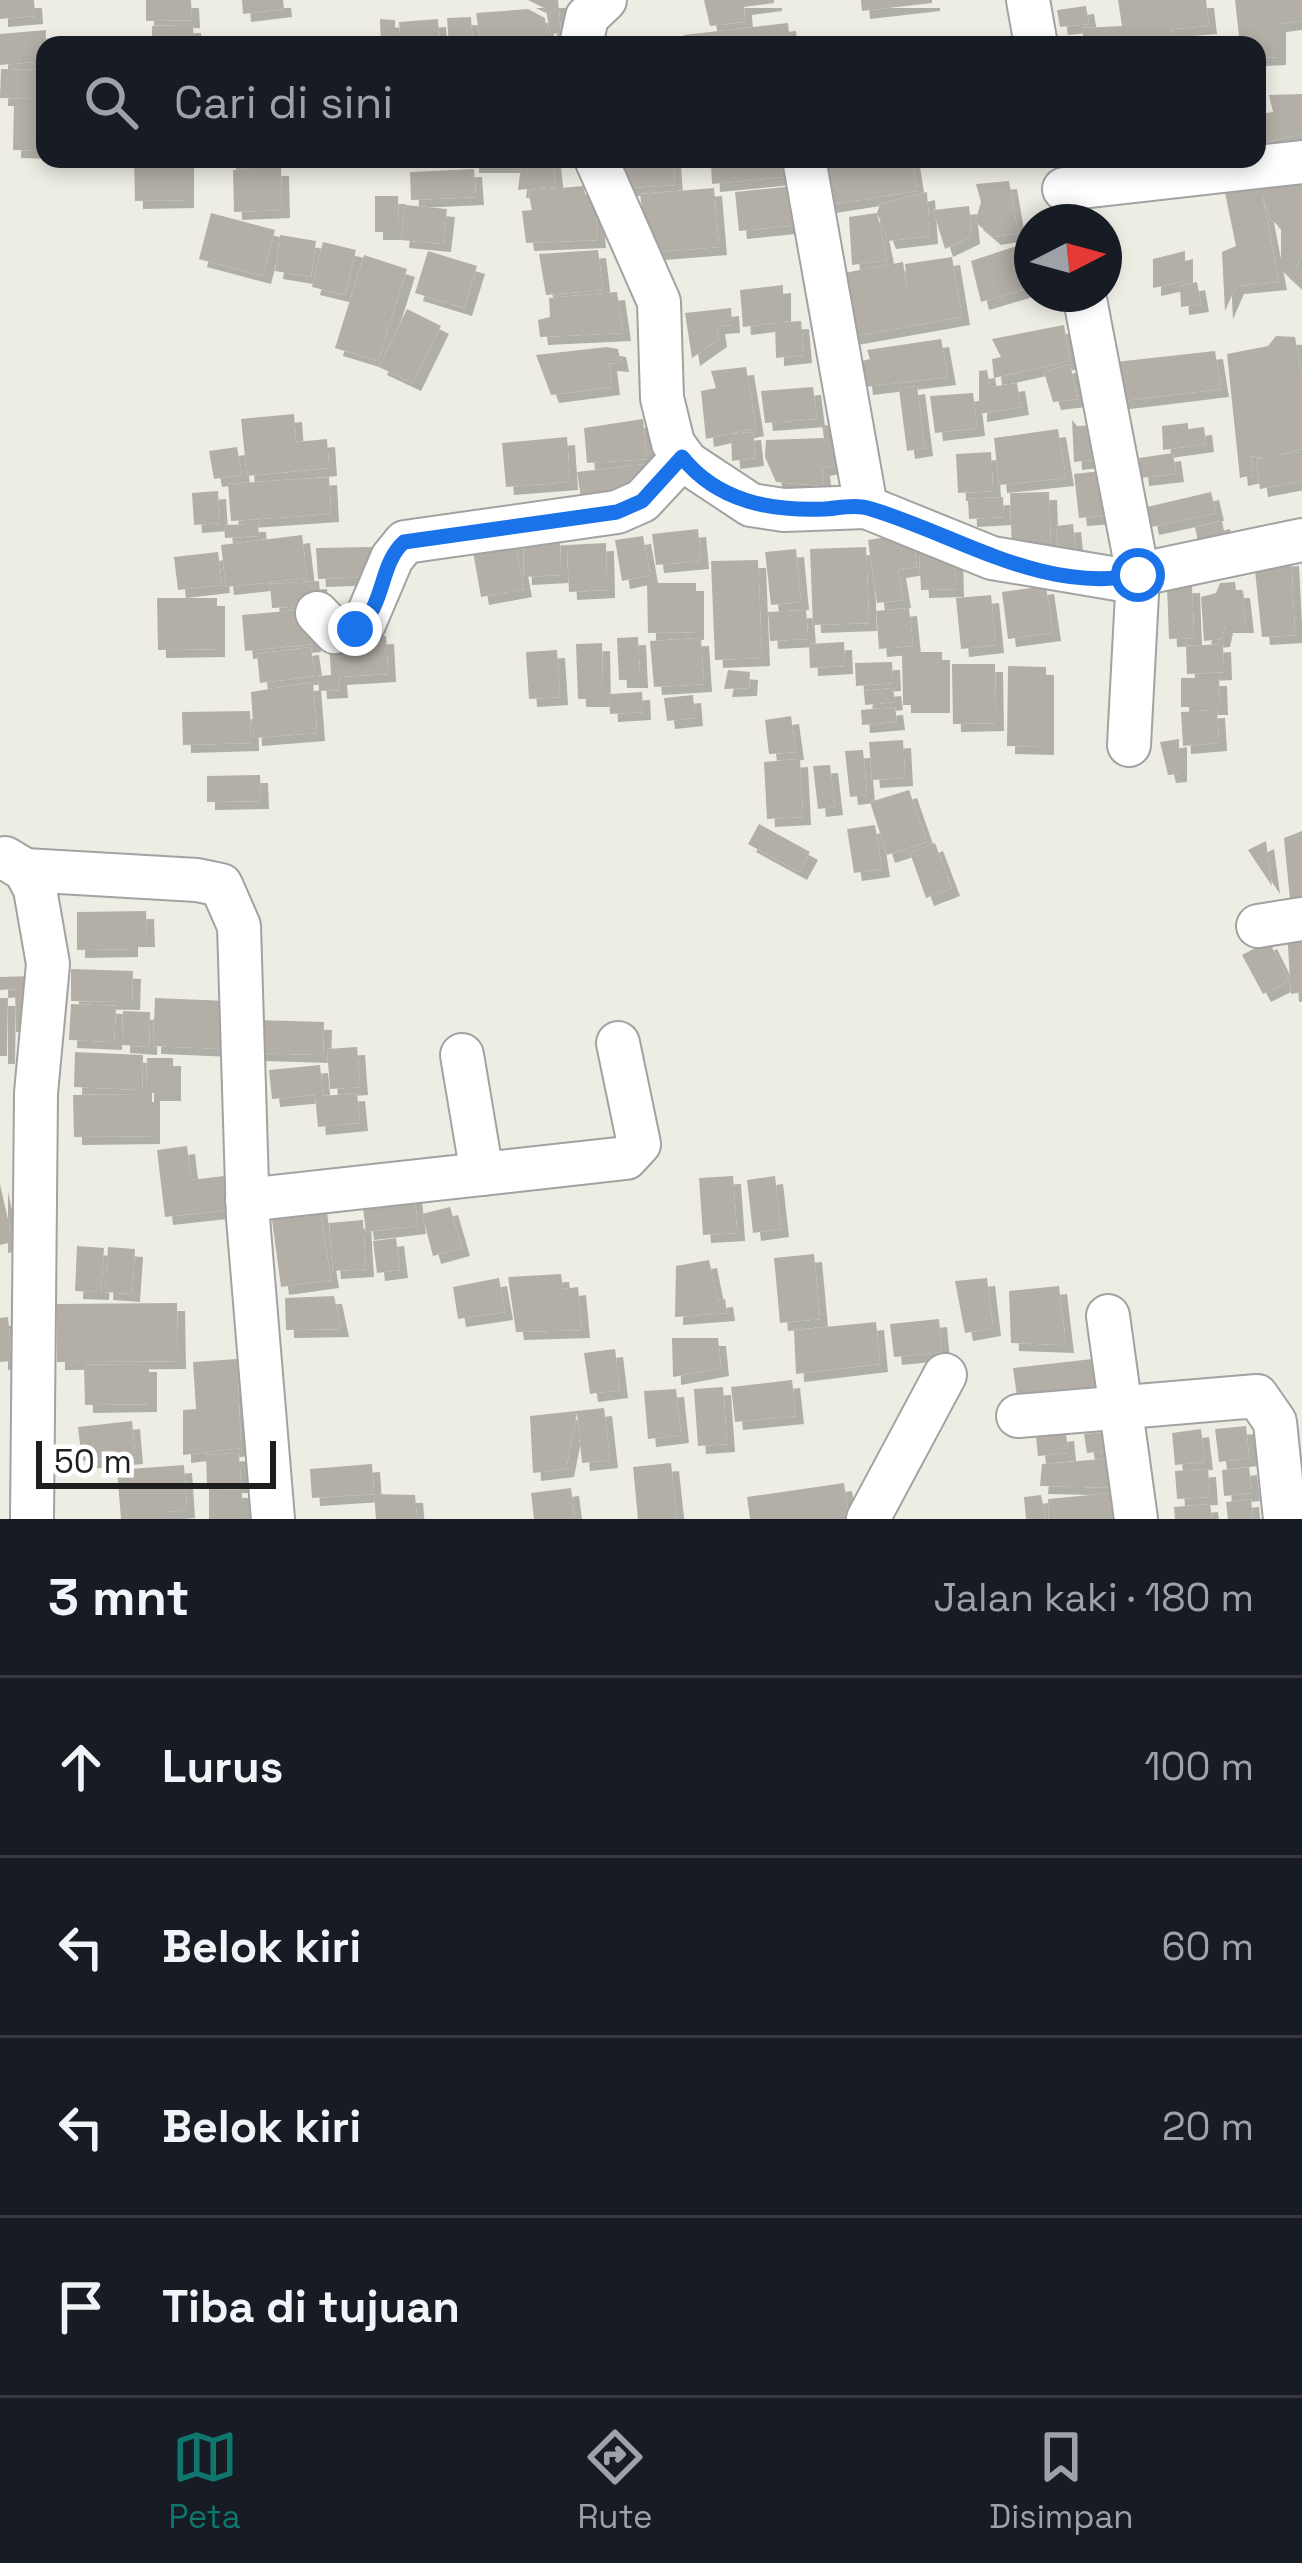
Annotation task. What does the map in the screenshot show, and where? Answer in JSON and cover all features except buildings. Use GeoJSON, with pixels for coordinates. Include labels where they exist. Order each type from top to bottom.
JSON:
{"type":"FeatureCollection","features":[{"type":"Feature","properties":{"kind":"street"},"geometry":{"type":"LineString","coordinates":[[583,36],[587,17],[605,0]]}},
{"type":"Feature","properties":{"kind":"street"},"geometry":{"type":"LineString","coordinates":[[1028,0],[1034,36]]}},
{"type":"Feature","properties":{"kind":"street"},"geometry":{"type":"LineString","coordinates":[[1266,166],[1302,162]]}},
{"type":"Feature","properties":{"kind":"street"},"geometry":{"type":"LineString","coordinates":[[600,168],[656,290],[665,419],[682,457],[752,505],[784,510],[866,507],[992,558],[1051,572],[1117,579],[1302,540]]}},
{"type":"Feature","properties":{"kind":"street"},"geometry":{"type":"LineString","coordinates":[[806,168],[866,507]]}},
{"type":"Feature","properties":{"kind":"street"},"geometry":{"type":"LineString","coordinates":[[1064,190],[1251,168]]}},
{"type":"Feature","properties":{"kind":"street"},"geometry":{"type":"LineString","coordinates":[[1087,312],[1138,575],[1129,745]]}},
{"type":"Feature","properties":{"kind":"street"},"geometry":{"type":"LineString","coordinates":[[317,613],[335,632],[364,624],[392,558],[404,542],[617,512],[642,501],[682,457]]}},
{"type":"Feature","properties":{"kind":"street"},"geometry":{"type":"LineString","coordinates":[[13,863],[42,917],[48,964],[18,1093],[32,1519]]}},
{"type":"Feature","properties":{"kind":"street"},"geometry":{"type":"LineString","coordinates":[[13,863],[221,885],[239,926],[247,1200],[273,1519]]}},
{"type":"Feature","properties":{"kind":"street"},"geometry":{"type":"LineString","coordinates":[[1258,926],[1302,919]]}},
{"type":"Feature","properties":{"kind":"street"},"geometry":{"type":"LineString","coordinates":[[247,1200],[626,1158],[637,1152],[618,1043]]}},
{"type":"Feature","properties":{"kind":"street"},"geometry":{"type":"LineString","coordinates":[[462,1055],[482,1174]]}},
{"type":"Feature","properties":{"kind":"street"},"geometry":{"type":"LineString","coordinates":[[1108,1316],[1136,1519]]}},
{"type":"Feature","properties":{"kind":"street"},"geometry":{"type":"LineString","coordinates":[[868,1519],[946,1376]]}},
{"type":"Feature","properties":{"kind":"street"},"geometry":{"type":"LineString","coordinates":[[1018,1416],[1258,1396],[1269,1406],[1275,1423],[1285,1519]]}},
{"type":"Feature","properties":{"kind":"route"},"geometry":{"type":"LineString","coordinates":[[355,629],[373,610],[392,558],[404,542],[631,508],[682,457],[722,489],[752,505],[784,510],[866,507],[992,558],[1051,572],[1117,579],[1138,575]]}}]}
